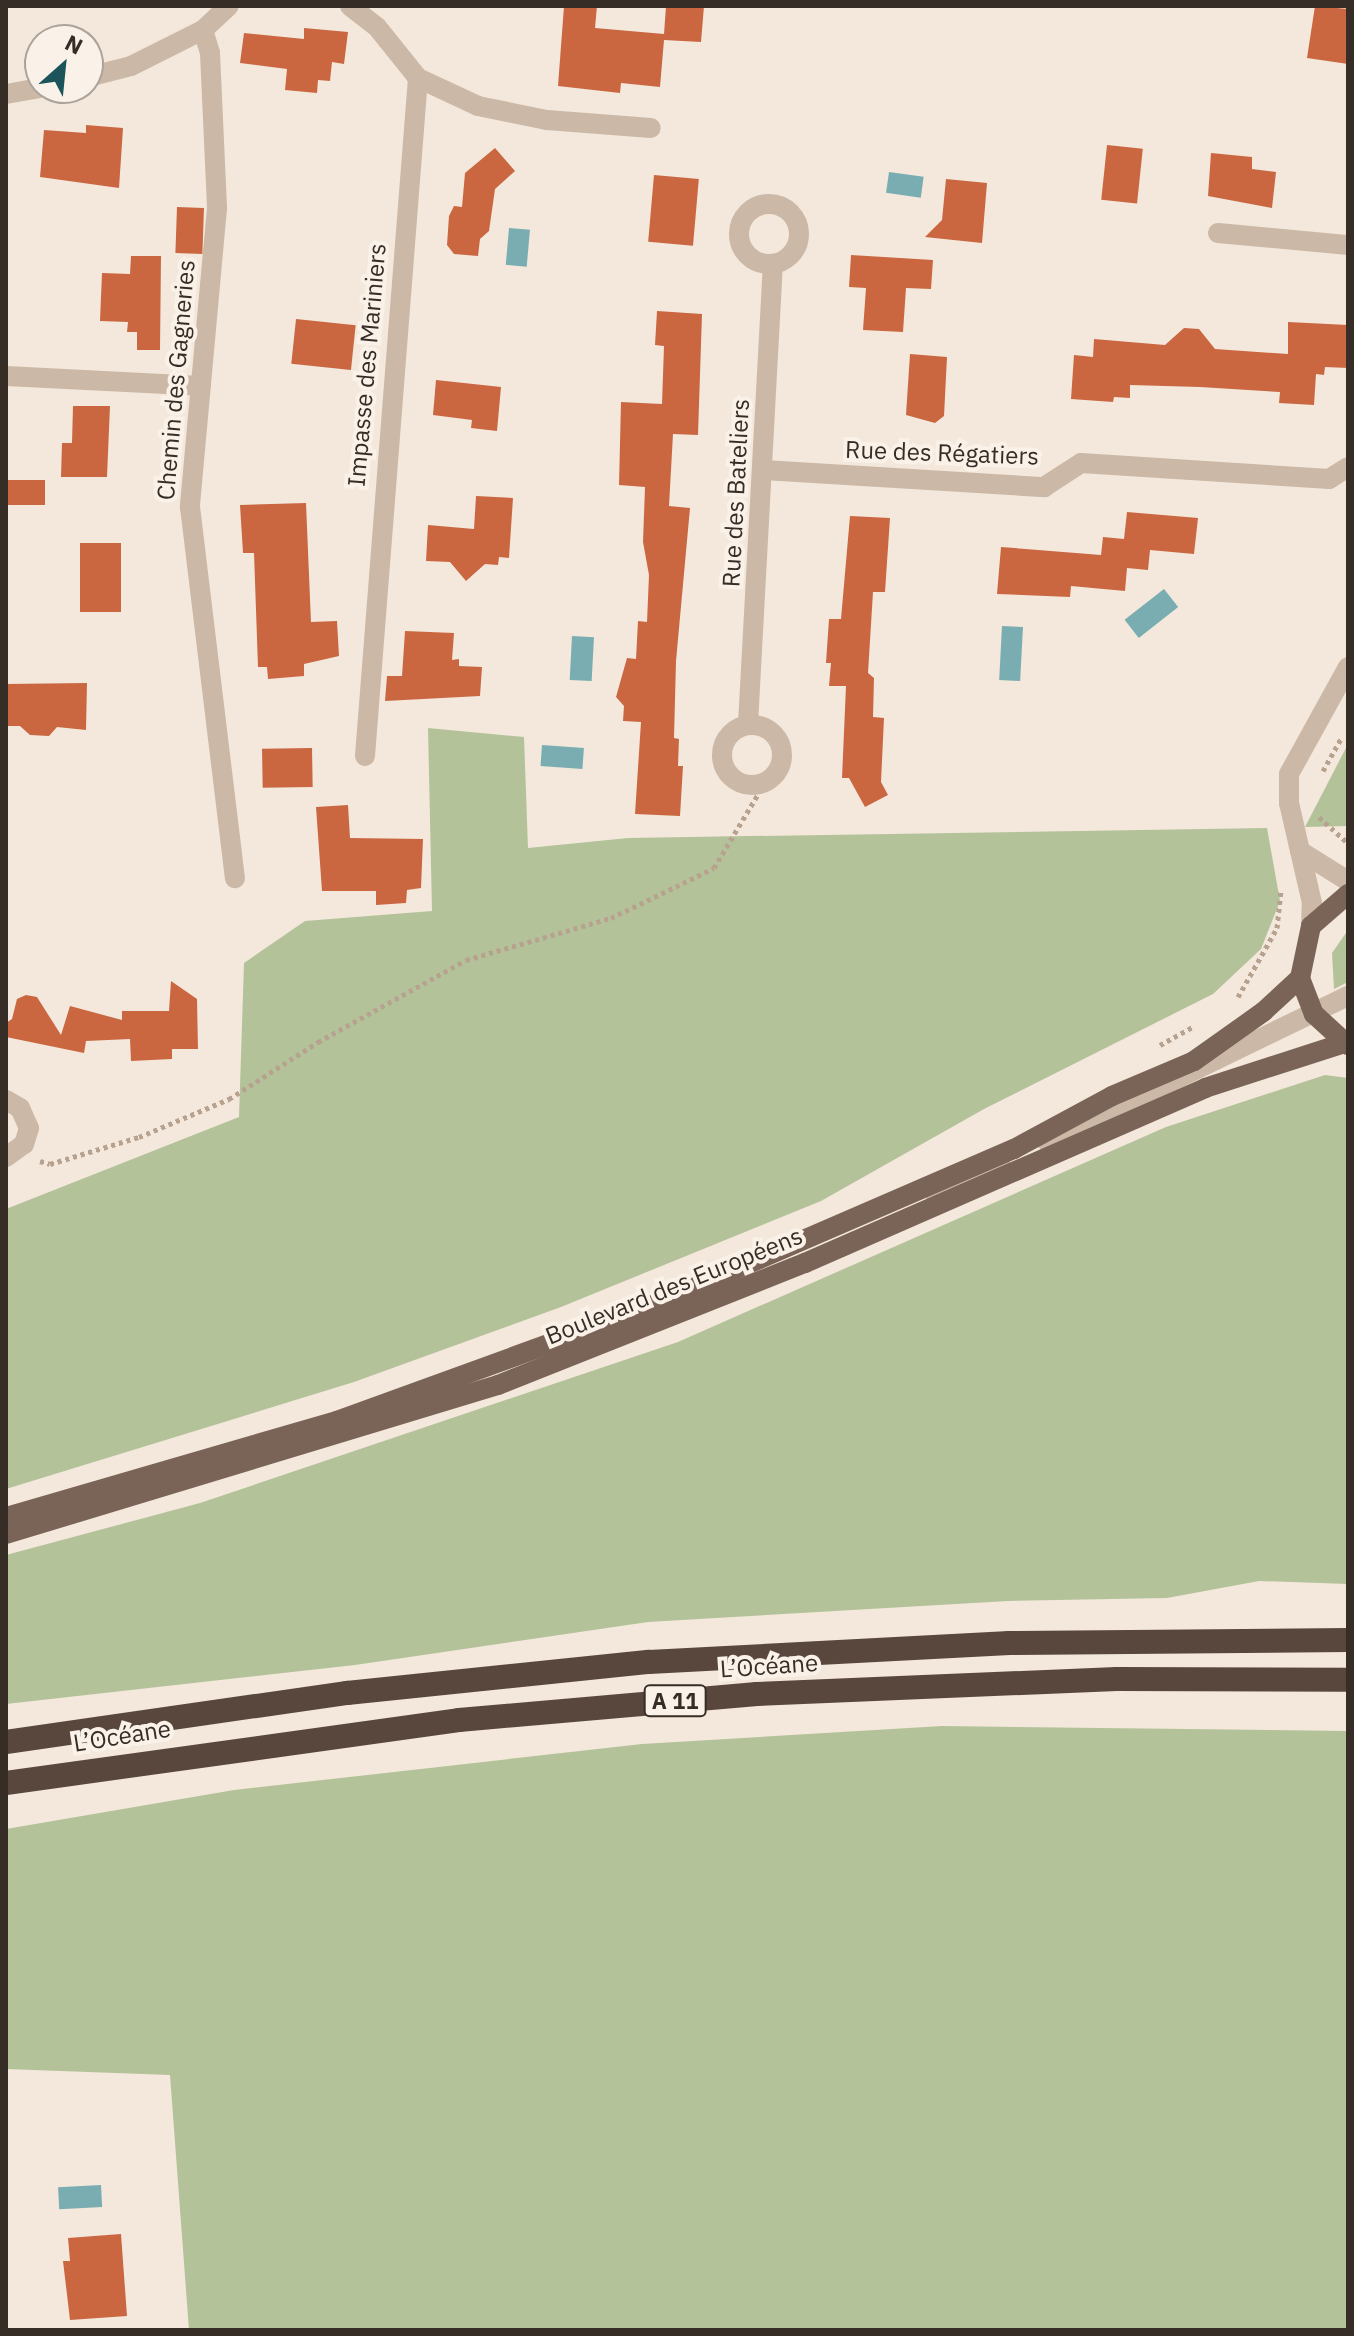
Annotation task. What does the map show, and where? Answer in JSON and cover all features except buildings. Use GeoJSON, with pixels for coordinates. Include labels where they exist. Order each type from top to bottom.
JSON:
{"type":"FeatureCollection","features":[{"type":"Feature","properties":{"kind":"highway","name":"L’Océane"},"geometry":{"type":"LineString","coordinates":[[6,1742],[347,1693],[649,1662],[1009,1643],[1348,1640]]}},
{"type":"Feature","properties":{"kind":"highway","name":"L’Océane"},"geometry":{"type":"LineString","coordinates":[[6,1783],[288,1740],[710,1698],[1087,1680],[1348,1680]]}},
{"type":"Feature","properties":{"kind":"main road"},"geometry":{"type":"LineString","coordinates":[[1346,1044],[1314,1014],[1300,978],[1311,926],[1348,894]]}},
{"type":"Feature","properties":{"kind":"main road","name":"Boulevard des Européens"},"geometry":{"type":"LineString","coordinates":[[6,1517],[337,1421],[637,1312],[1014,1149],[1112,1096],[1194,1061],[1263,1012],[1300,978]]}},
{"type":"Feature","properties":{"kind":"main road","name":"Boulevard des Européens"},"geometry":{"type":"LineString","coordinates":[[6,1531],[498,1385],[805,1263],[1205,1088],[1346,1044]]}},
{"type":"Feature","properties":{"kind":"street"},"geometry":{"type":"LineString","coordinates":[[104,73],[131,66],[203,30],[229,6]]}},
{"type":"Feature","properties":{"kind":"street"},"geometry":{"type":"LineString","coordinates":[[350,6],[377,27],[418,78],[478,106],[547,120],[651,128]]}},
{"type":"Feature","properties":{"kind":"street","name":"Chemin des Gagneries"},"geometry":{"type":"LineString","coordinates":[[203,30],[210,53],[217,208],[190,507],[235,878]]}},
{"type":"Feature","properties":{"kind":"street","name":"Impasse des Mariniers"},"geometry":{"type":"LineString","coordinates":[[365,756],[418,78]]}},
{"type":"Feature","properties":{"kind":"street"},"geometry":{"type":"LineString","coordinates":[[1218,233],[1348,245]]}},
{"type":"Feature","properties":{"kind":"street","name":"Rue des Bateliers"},"geometry":{"type":"LineString","coordinates":[[748,724],[773,264]]}},
{"type":"Feature","properties":{"kind":"street"},"geometry":{"type":"LineString","coordinates":[[6,376],[201,386]]}},
{"type":"Feature","properties":{"kind":"street","name":"Rue des Régatiers"},"geometry":{"type":"LineString","coordinates":[[764,470],[1044,487],[1081,463],[1329,479],[1348,467]]}},
{"type":"Feature","properties":{"kind":"street"},"geometry":{"type":"LineString","coordinates":[[1311,926],[1307,879],[1289,803],[1289,774],[1348,667]]}},
{"type":"Feature","properties":{"kind":"street"},"geometry":{"type":"LineString","coordinates":[[748,724],[771,731],[782,748],[779,771],[764,784],[738,783],[721,759],[729,734],[748,724]]}},
{"type":"Feature","properties":{"kind":"street"},"geometry":{"type":"LineString","coordinates":[[1300,851],[1348,881]]}},
{"type":"Feature","properties":{"kind":"street"},"geometry":{"type":"LineString","coordinates":[[6,1531],[398,1408],[744,1279],[931,1198],[1348,996]]}},
{"type":"Feature","properties":{"kind":"street"},"geometry":{"type":"LineString","coordinates":[[6,1100],[20,1108],[29,1128],[24,1144],[10,1155]]}},
{"type":"Feature","properties":{"kind":"path"},"geometry":{"type":"LineString","coordinates":[[1321,774],[1348,724]]}},
{"type":"Feature","properties":{"kind":"path"},"geometry":{"type":"LineString","coordinates":[[10,1155],[50,1164],[139,1137],[229,1099],[318,1042],[466,960],[611,918],[714,868],[764,784]]}},
{"type":"Feature","properties":{"kind":"path"},"geometry":{"type":"LineString","coordinates":[[1317,814],[1347,843],[1325,867]]}},
{"type":"Feature","properties":{"kind":"path"},"geometry":{"type":"LineString","coordinates":[[1230,1004],[1277,928],[1281,887],[1307,879]]}},
{"type":"Feature","properties":{"kind":"path"},"geometry":{"type":"LineString","coordinates":[[1148,1051],[1197,1025]]}},
{"type":"Feature","properties":{"kind":"green space"},"geometry":{"type":"Polygon","coordinates":[[[428,728],[524,737],[528,848],[628,838],[1267,828],[1280,901],[1261,949],[1213,994],[984,1109],[821,1201],[561,1307],[354,1382],[6,1489],[6,1209],[239,1117],[244,963],[305,921],[432,911],[428,728]]]}},
{"type":"Feature","properties":{"kind":"green space"},"geometry":{"type":"Polygon","coordinates":[[[1348,744],[1348,826],[1305,827],[1348,744]]]}},
{"type":"Feature","properties":{"kind":"green space"},"geometry":{"type":"Polygon","coordinates":[[[1348,930],[1348,982],[1334,989],[1332,953],[1348,930]]]}},
{"type":"Feature","properties":{"kind":"green space"},"geometry":{"type":"Polygon","coordinates":[[[1325,1075],[1348,1078],[1348,1584],[1259,1581],[1167,1598],[1008,1601],[648,1622],[355,1665],[6,1704],[6,1555],[200,1503],[678,1342],[1166,1127],[1325,1075]]]}},
{"type":"Feature","properties":{"kind":"green space"},"geometry":{"type":"Polygon","coordinates":[[[942,1726],[1348,1731],[1348,2330],[189,2330],[170,2075],[6,2069],[6,1829],[234,1790],[642,1744],[942,1726]]]}},
{"type":"Feature","properties":{"kind":"water"},"geometry":{"type":"Polygon","coordinates":[[[889,172],[924,177],[921,198],[886,193],[889,172]]]}},
{"type":"Feature","properties":{"kind":"water"},"geometry":{"type":"Polygon","coordinates":[[[509,228],[530,230],[527,267],[506,265],[509,228]]]}},
{"type":"Feature","properties":{"kind":"water"},"geometry":{"type":"Polygon","coordinates":[[[1164,589],[1178,607],[1139,638],[1125,620],[1164,589]]]}},
{"type":"Feature","properties":{"kind":"water"},"geometry":{"type":"Polygon","coordinates":[[[1002,626],[1023,627],[1020,681],[999,680],[1002,626]]]}},
{"type":"Feature","properties":{"kind":"water"},"geometry":{"type":"Polygon","coordinates":[[[572,636],[594,637],[592,681],[570,680],[572,636]]]}},
{"type":"Feature","properties":{"kind":"water"},"geometry":{"type":"Polygon","coordinates":[[[542,745],[584,748],[582,769],[541,766],[542,745]]]}},
{"type":"Feature","properties":{"kind":"water"},"geometry":{"type":"Polygon","coordinates":[[[101,2185],[102,2207],[59,2209],[58,2187],[101,2185]]]}}]}
